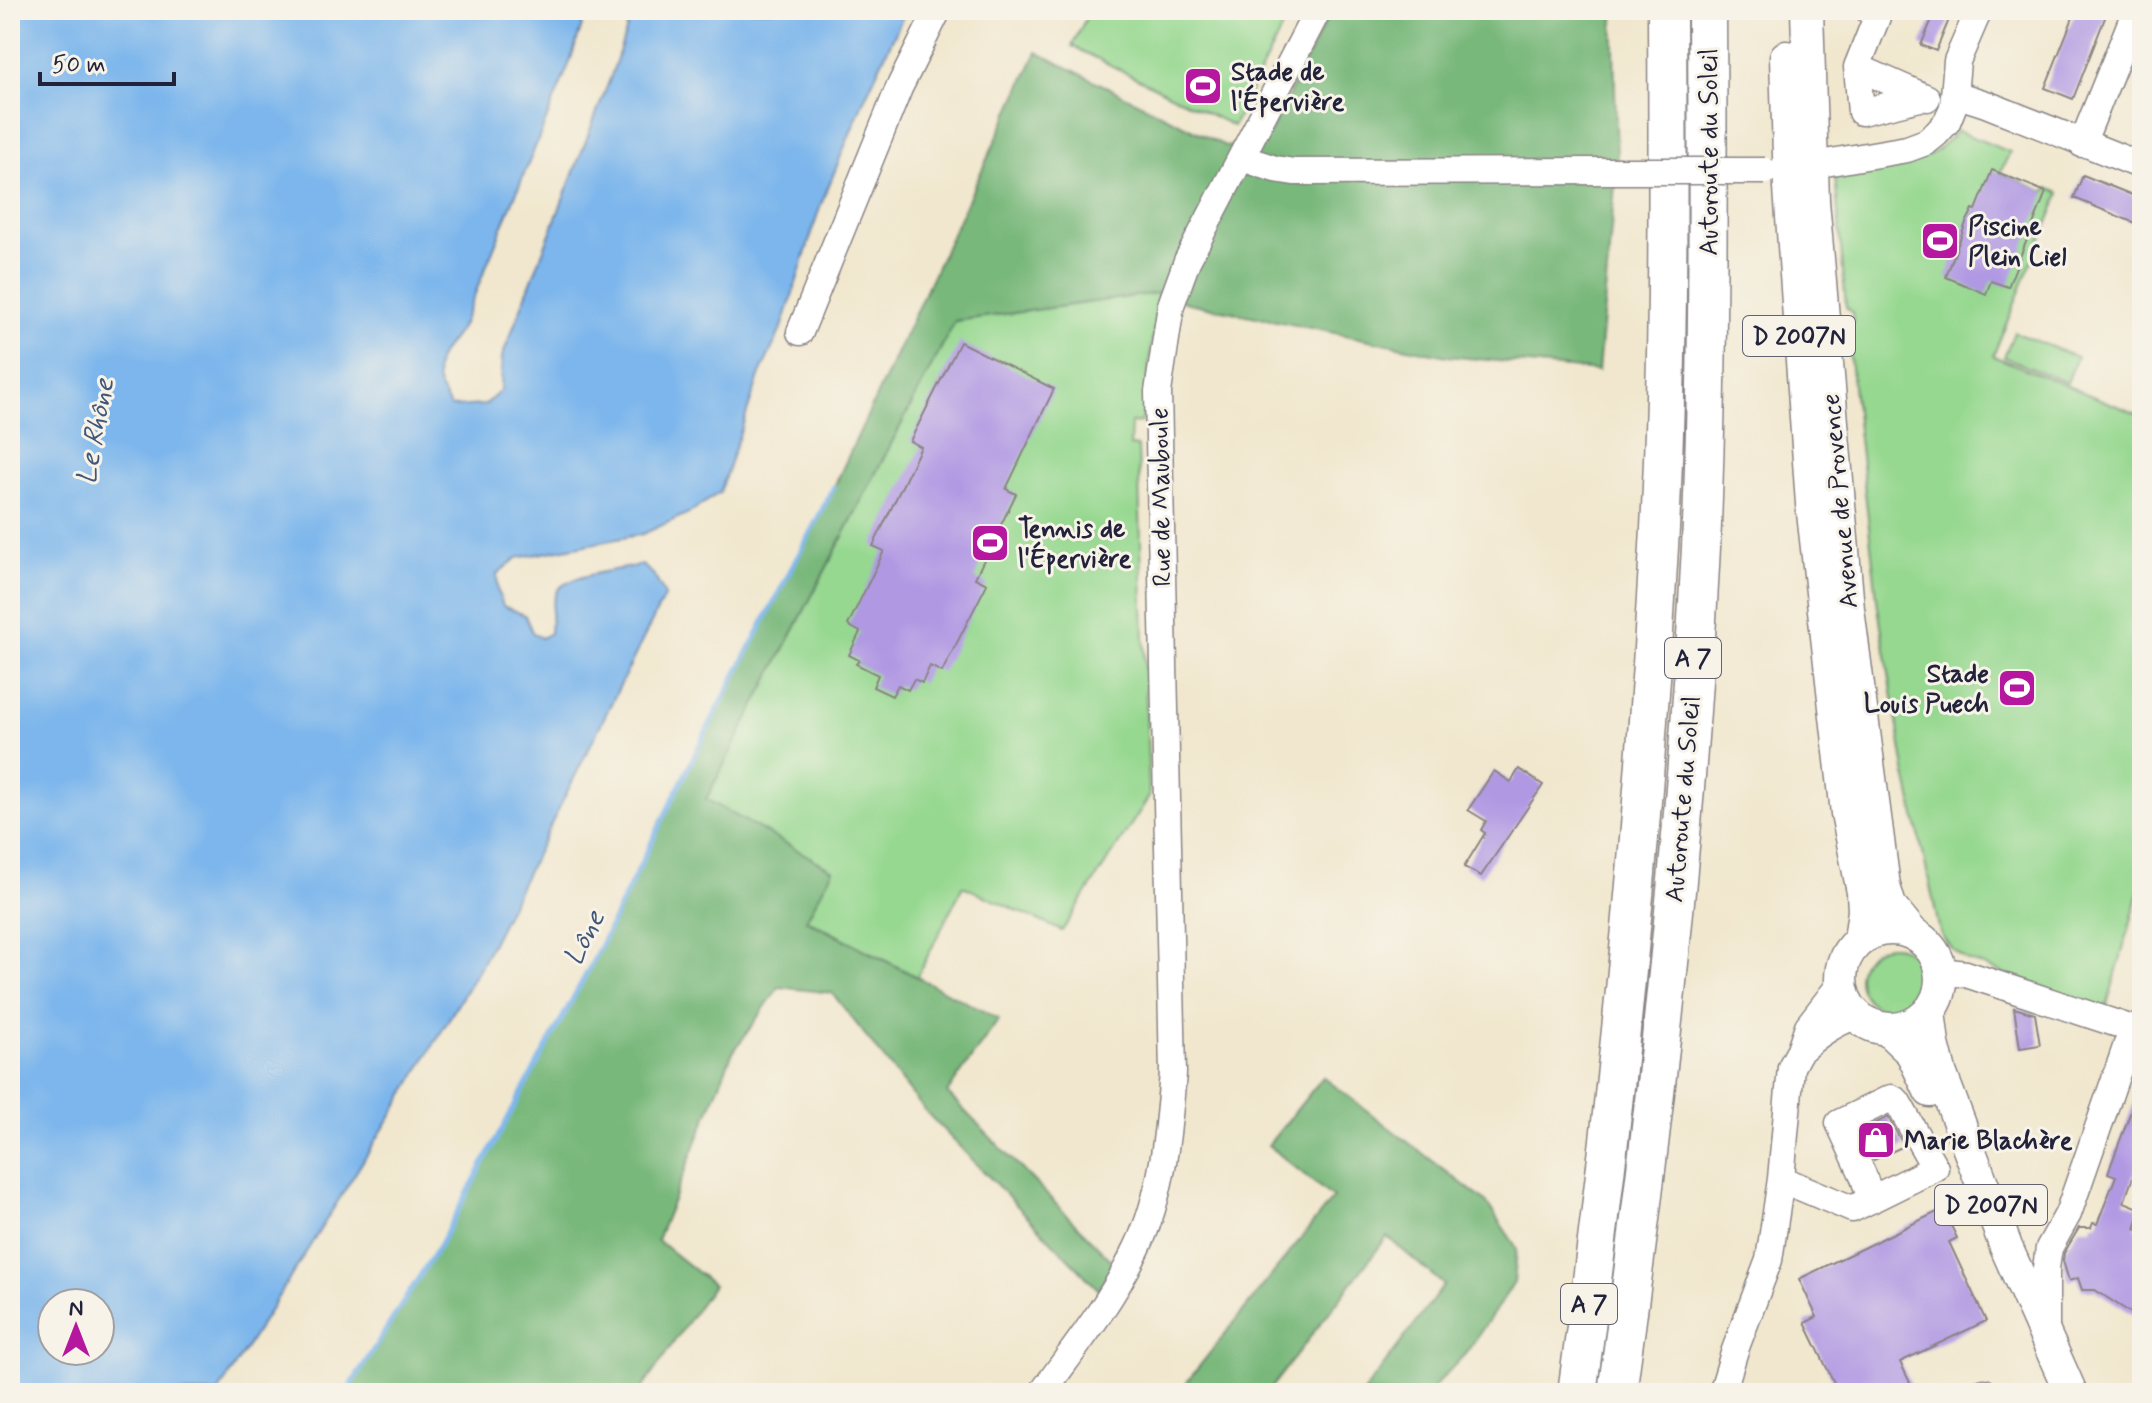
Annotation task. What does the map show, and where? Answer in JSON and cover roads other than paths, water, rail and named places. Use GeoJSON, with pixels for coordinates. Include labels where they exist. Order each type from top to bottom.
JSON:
{"type":"FeatureCollection","features":[{"type":"Feature","properties":{"kind":"highway","name":"Autoroute du Soleil"},"geometry":{"type":"LineString","coordinates":[[1577,1393],[1619,1061],[1650,696],[1665,390],[1667,10]]}},
{"type":"Feature","properties":{"kind":"highway","name":"Autoroute du Soleil"},"geometry":{"type":"LineString","coordinates":[[1617,1393],[1660,1050],[1684,803],[1698,595],[1706,393],[1707,10]]}},
{"type":"Feature","properties":{"kind":"main road","name":"Avenue de Provence"},"geometry":{"type":"LineString","coordinates":[[1786,10],[1789,168],[1812,504],[1847,813],[1863,892],[1860,940]]}},
{"type":"Feature","properties":{"kind":"main road","name":"Avenue de Provence"},"geometry":{"type":"LineString","coordinates":[[1807,10],[1789,168],[1884,886],[1890,906],[1913,934]]}},
{"type":"Feature","properties":{"kind":"main road"},"geometry":{"type":"LineString","coordinates":[[1885,930],[1913,934],[1935,956],[1940,971],[1941,985],[1929,1011],[1917,1022],[1903,1028],[1887,1029],[1871,1025],[1857,1016],[1844,996],[1841,983],[1845,959],[1860,940],[1872,933],[1885,930]]}},
{"type":"Feature","properties":{"kind":"main road","name":"D 2007N"},"geometry":{"type":"LineString","coordinates":[[1929,1011],[1940,1072],[2006,1247],[2071,1393]]}},
{"type":"Feature","properties":{"kind":"main road","name":"D 2007N"},"geometry":{"type":"LineString","coordinates":[[1887,1029],[1909,1049],[1925,1079],[2012,1301],[2056,1393]]}},
{"type":"Feature","properties":{"kind":"street"},"geometry":{"type":"LineString","coordinates":[[800,332],[899,88],[938,10]]}},
{"type":"Feature","properties":{"kind":"street","name":"Rue de Mauboule"},"geometry":{"type":"LineString","coordinates":[[1042,1393],[1107,1302],[1137,1248],[1150,1214],[1167,1147],[1173,1073],[1158,392],[1171,305],[1187,261],[1318,10]]}},
{"type":"Feature","properties":{"kind":"street"},"geometry":{"type":"LineString","coordinates":[[1868,10],[1877,17],[1857,67],[1861,112],[1924,97]]}},
{"type":"Feature","properties":{"kind":"street"},"geometry":{"type":"LineString","coordinates":[[1242,158],[1294,172],[1612,171],[1789,168],[1907,149],[1926,142],[1947,122],[1954,101],[1957,61],[1979,10]]}},
{"type":"Feature","properties":{"kind":"street"},"geometry":{"type":"LineString","coordinates":[[2082,144],[2136,10]]}},
{"type":"Feature","properties":{"kind":"street"},"geometry":{"type":"LineString","coordinates":[[1857,67],[1924,97],[1986,104],[2142,166]]}},
{"type":"Feature","properties":{"kind":"street"},"geometry":{"type":"LineString","coordinates":[[1940,971],[1966,974],[2137,1031],[2097,1127],[2068,1214],[2049,1248],[2046,1268],[2047,1342]]}},
{"type":"Feature","properties":{"kind":"street"},"geometry":{"type":"LineString","coordinates":[[1722,1393],[1769,1260],[1781,1179],[1787,1084],[1791,1067],[1808,1026],[1841,983]]}},
{"type":"Feature","properties":{"kind":"street"},"geometry":{"type":"LineString","coordinates":[[1799,1052],[1816,1037],[1857,1016]]}},
{"type":"Feature","properties":{"kind":"street"},"geometry":{"type":"LineString","coordinates":[[1781,1179],[1861,1205],[1935,1168],[1897,1101],[1891,1098],[1839,1123],[1863,1175],[1861,1205]]}},
{"type":"Feature","properties":{"kind":"water","name":"Le Rhône"},"geometry":{"type":"Polygon","coordinates":[[[10,10],[587,10],[570,62],[461,328],[440,357],[436,374],[438,384],[451,407],[485,405],[501,390],[502,357],[611,76],[633,10],[906,10],[863,102],[820,207],[783,325],[760,374],[720,492],[691,512],[643,534],[517,558],[497,574],[503,606],[525,615],[532,632],[541,638],[550,633],[558,590],[573,580],[642,565],[653,574],[665,595],[481,965],[393,1113],[218,1393],[10,1393],[10,10]]]}},
{"type":"Feature","properties":{"kind":"waterway","name":"Lône"},"geometry":{"type":"LineString","coordinates":[[346,1393],[440,1244],[590,967],[704,736],[834,487]]}},
{"type":"Feature","properties":{"kind":"place","name":"Stade de l'Épervière"},"geometry":{"type":"Point","coordinates":[1203,86]}},
{"type":"Feature","properties":{"kind":"place","name":"Piscine Plein Ciel"},"geometry":{"type":"Point","coordinates":[1940,241]}},
{"type":"Feature","properties":{"kind":"place","name":"Tennis de l'Épervière"},"geometry":{"type":"Point","coordinates":[990,543]}},
{"type":"Feature","properties":{"kind":"place","name":"Stade Louis Puech"},"geometry":{"type":"Point","coordinates":[2017,688]}},
{"type":"Feature","properties":{"kind":"place","name":"Marie Blachère"},"geometry":{"type":"Point","coordinates":[1876,1140]}}]}
